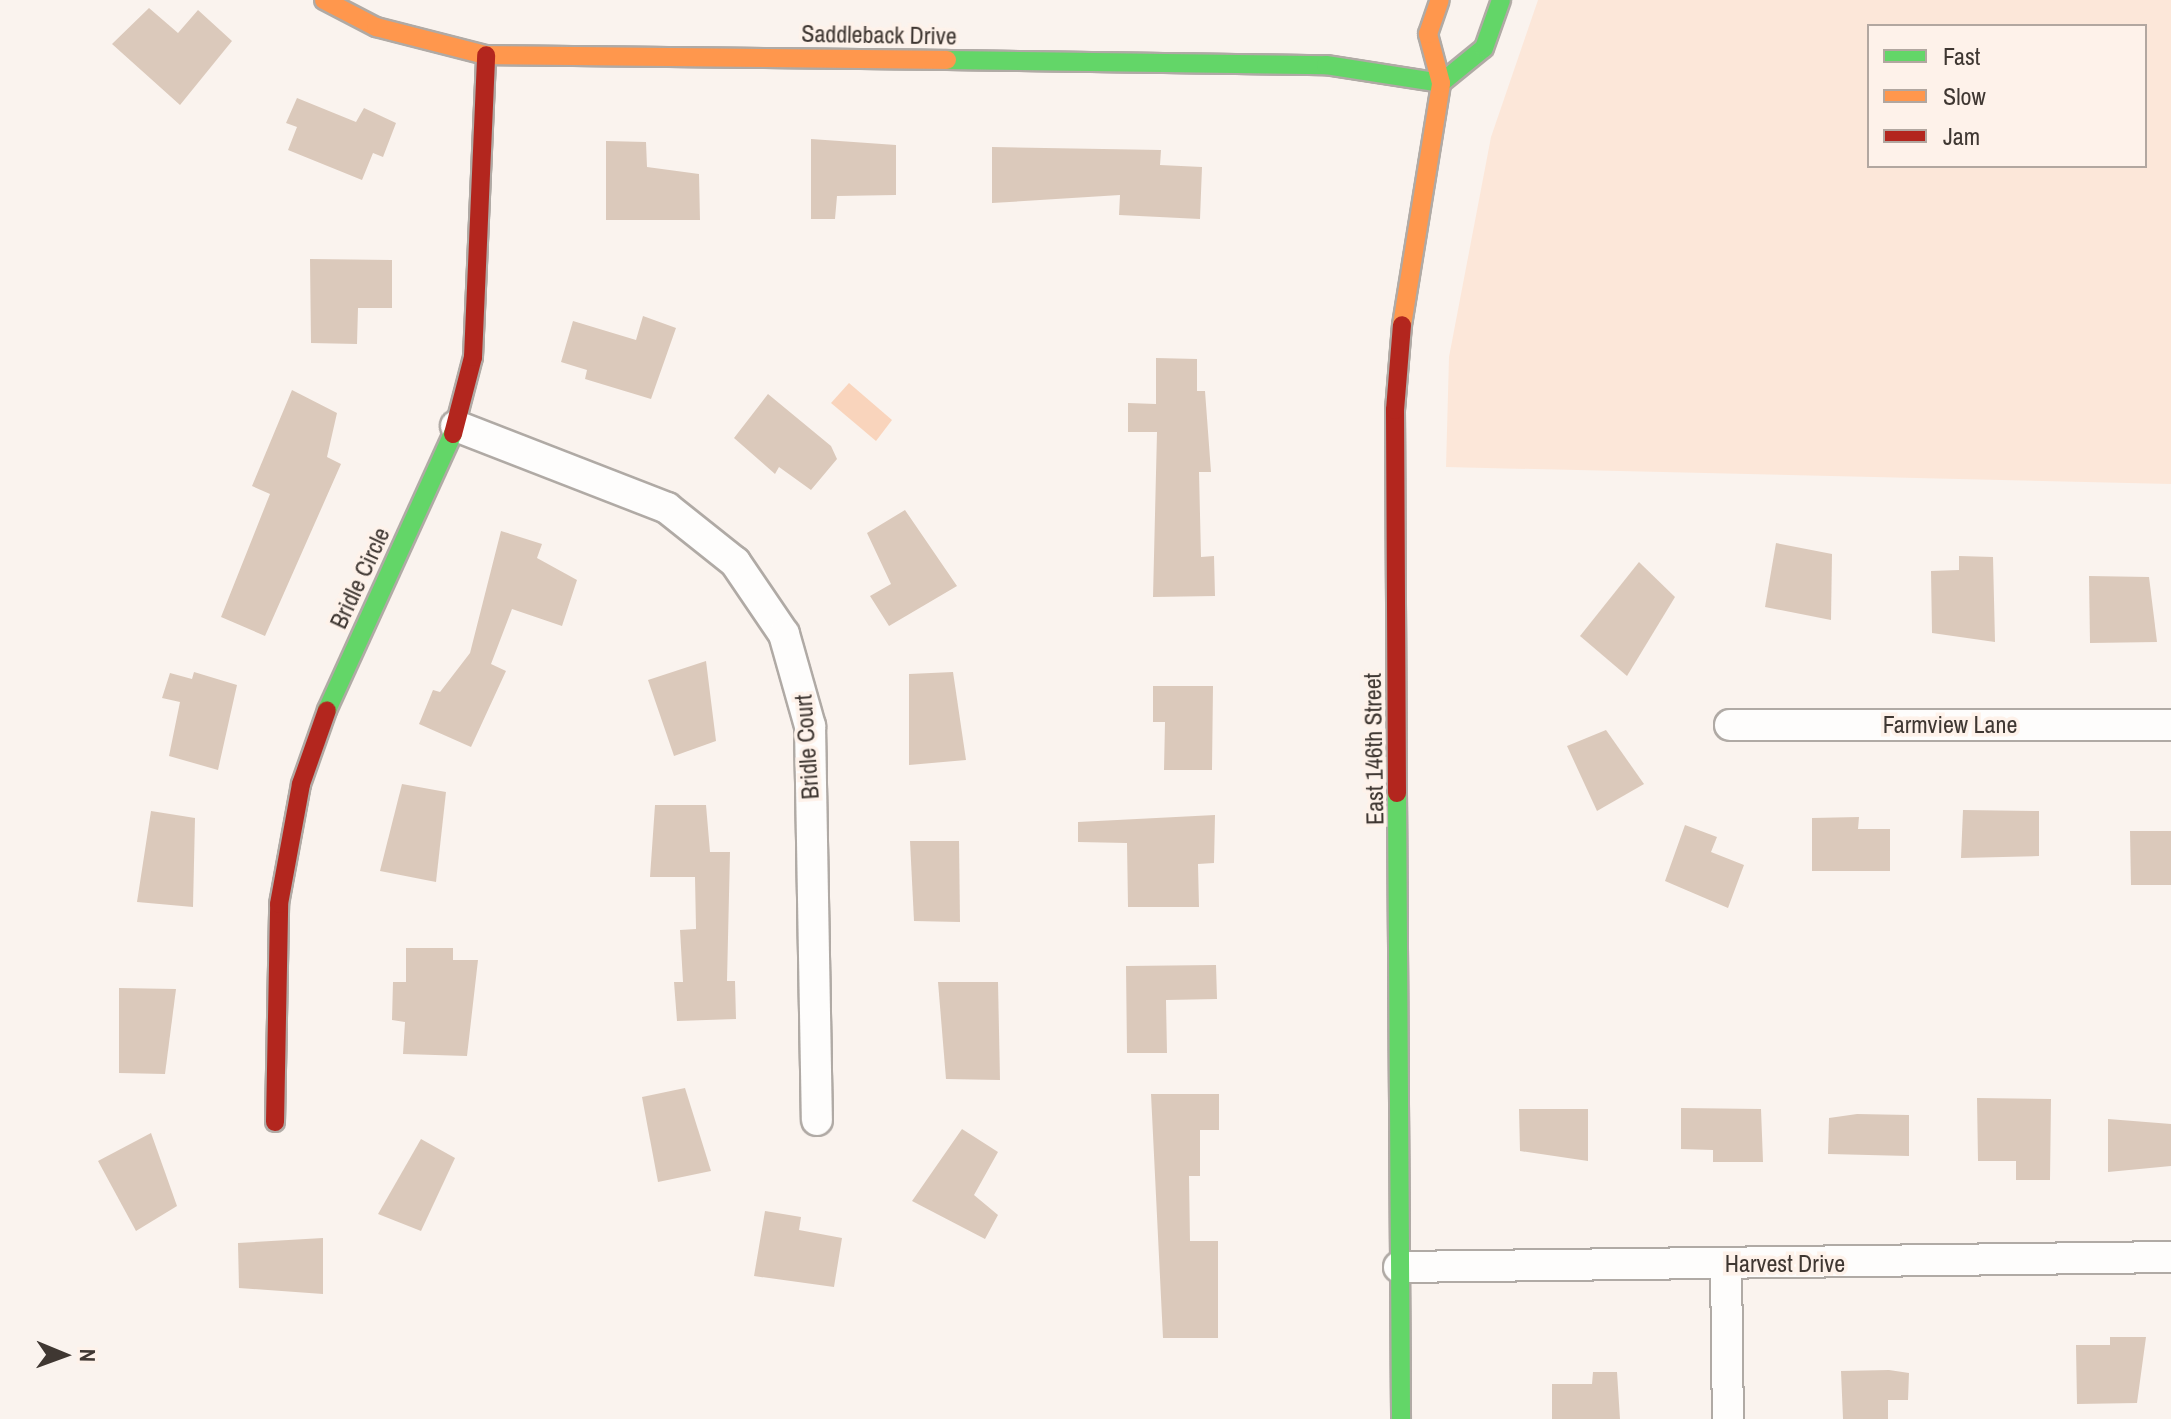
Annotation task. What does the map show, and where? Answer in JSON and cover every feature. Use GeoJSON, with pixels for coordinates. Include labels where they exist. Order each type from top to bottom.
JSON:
{"type":"FeatureCollection","features":[{"type":"Feature","properties":{"kind":"street","name":"Saddleback Drive"},"geometry":{"type":"LineString","coordinates":[[324,0],[376,27],[486,55],[1326,65],[1441,83]]}},
{"type":"Feature","properties":{"kind":"street"},"geometry":{"type":"LineString","coordinates":[[1440,0],[1428,34],[1441,83],[1484,48],[1501,0]]}},
{"type":"Feature","properties":{"kind":"street","name":"Bridle Circle"},"geometry":{"type":"LineString","coordinates":[[275,1122],[279,904],[301,784],[319,727],[456,426],[479,319],[486,55]]}},
{"type":"Feature","properties":{"kind":"street","name":"East 146th Street"},"geometry":{"type":"LineString","coordinates":[[1401,1419],[1395,410],[1405,282],[1441,83]]}},
{"type":"Feature","properties":{"kind":"street","name":"Bridle Court"},"geometry":{"type":"LineString","coordinates":[[456,426],[667,508],[735,562],[784,634],[810,726],[817,1120]]}},
{"type":"Feature","properties":{"kind":"street","name":"Farmview Lane"},"geometry":{"type":"LineString","coordinates":[[1730,725],[2171,725]]}},
{"type":"Feature","properties":{"kind":"street","name":"Harvest Drive"},"geometry":{"type":"LineString","coordinates":[[1399,1267],[2171,1257]]}},
{"type":"Feature","properties":{"kind":"street"},"geometry":{"type":"LineString","coordinates":[[1726,1264],[1728,1419]]}},
{"type":"Feature","properties":{"kind":"shaded area"},"geometry":{"type":"Polygon","coordinates":[[[1538,0],[2171,0],[2171,484],[1446,467],[1449,357],[1491,137],[1538,0]]]}},
{"type":"Feature","properties":{"kind":"shaded area"},"geometry":{"type":"Polygon","coordinates":[[[849,383],[892,420],[876,441],[831,403],[849,383]]]}},
{"type":"Feature","properties":{"kind":"building"},"geometry":{"type":"Polygon","coordinates":[[[149,8],[178,33],[198,10],[232,41],[180,105],[112,44],[149,8]]]}},
{"type":"Feature","properties":{"kind":"building"},"geometry":{"type":"Polygon","coordinates":[[[297,98],[356,122],[364,108],[396,123],[383,157],[373,153],[362,180],[288,150],[297,127],[286,123],[297,98]]]}},
{"type":"Feature","properties":{"kind":"building"},"geometry":{"type":"Polygon","coordinates":[[[811,139],[896,145],[896,195],[837,196],[835,219],[811,219],[811,139]]]}},
{"type":"Feature","properties":{"kind":"building"},"geometry":{"type":"Polygon","coordinates":[[[606,141],[646,142],[647,167],[699,174],[700,220],[606,220],[606,141]]]}},
{"type":"Feature","properties":{"kind":"building"},"geometry":{"type":"Polygon","coordinates":[[[992,147],[1161,150],[1160,165],[1202,167],[1200,219],[1119,215],[1120,195],[992,203],[992,147]]]}},
{"type":"Feature","properties":{"kind":"building"},"geometry":{"type":"Polygon","coordinates":[[[310,259],[392,260],[392,308],[358,308],[357,344],[311,343],[310,259]]]}},
{"type":"Feature","properties":{"kind":"building"},"geometry":{"type":"Polygon","coordinates":[[[643,316],[676,328],[651,399],[585,379],[587,370],[561,362],[573,321],[636,340],[643,316]]]}},
{"type":"Feature","properties":{"kind":"building"},"geometry":{"type":"Polygon","coordinates":[[[1156,358],[1197,359],[1197,391],[1205,391],[1211,472],[1199,472],[1201,557],[1214,556],[1215,596],[1153,597],[1157,432],[1128,432],[1128,403],[1156,404],[1156,358]]]}},
{"type":"Feature","properties":{"kind":"building"},"geometry":{"type":"Polygon","coordinates":[[[292,390],[337,413],[327,457],[341,464],[265,636],[221,617],[270,494],[252,486],[292,390]]]}},
{"type":"Feature","properties":{"kind":"building"},"geometry":{"type":"Polygon","coordinates":[[[768,394],[831,446],[837,459],[811,490],[779,467],[775,474],[734,438],[768,394]]]}},
{"type":"Feature","properties":{"kind":"building"},"geometry":{"type":"Polygon","coordinates":[[[905,510],[957,586],[889,626],[870,596],[891,584],[867,533],[905,510]]]}},
{"type":"Feature","properties":{"kind":"building"},"geometry":{"type":"Polygon","coordinates":[[[501,531],[542,544],[537,558],[577,580],[562,626],[512,609],[491,664],[506,671],[471,747],[419,724],[433,690],[440,692],[470,653],[501,531]]]}},
{"type":"Feature","properties":{"kind":"building"},"geometry":{"type":"Polygon","coordinates":[[[1776,543],[1832,554],[1831,620],[1765,607],[1776,543]]]}},
{"type":"Feature","properties":{"kind":"building"},"geometry":{"type":"Polygon","coordinates":[[[1959,556],[1993,557],[1995,642],[1932,633],[1931,571],[1959,570],[1959,556]]]}},
{"type":"Feature","properties":{"kind":"building"},"geometry":{"type":"Polygon","coordinates":[[[1639,562],[1675,597],[1627,676],[1580,636],[1639,562]]]}},
{"type":"Feature","properties":{"kind":"building"},"geometry":{"type":"Polygon","coordinates":[[[2089,576],[2149,577],[2157,642],[2090,643],[2089,576]]]}},
{"type":"Feature","properties":{"kind":"building"},"geometry":{"type":"Polygon","coordinates":[[[706,661],[716,741],[674,756],[648,680],[706,661]]]}},
{"type":"Feature","properties":{"kind":"building"},"geometry":{"type":"Polygon","coordinates":[[[194,672],[237,685],[218,770],[169,756],[180,702],[162,698],[170,673],[192,679],[194,672]]]}},
{"type":"Feature","properties":{"kind":"building"},"geometry":{"type":"Polygon","coordinates":[[[953,672],[966,760],[909,765],[909,674],[953,672]]]}},
{"type":"Feature","properties":{"kind":"building"},"geometry":{"type":"Polygon","coordinates":[[[1153,686],[1213,686],[1212,770],[1164,770],[1165,722],[1153,722],[1153,686]]]}},
{"type":"Feature","properties":{"kind":"building"},"geometry":{"type":"Polygon","coordinates":[[[1606,730],[1644,784],[1597,811],[1567,746],[1606,730]]]}},
{"type":"Feature","properties":{"kind":"building"},"geometry":{"type":"Polygon","coordinates":[[[402,784],[446,792],[436,882],[380,871],[402,784]]]}},
{"type":"Feature","properties":{"kind":"building"},"geometry":{"type":"Polygon","coordinates":[[[655,805],[706,805],[710,852],[730,852],[727,981],[735,981],[736,1019],[677,1021],[674,982],[683,982],[680,930],[696,929],[695,877],[650,877],[655,805]]]}},
{"type":"Feature","properties":{"kind":"building"},"geometry":{"type":"Polygon","coordinates":[[[1963,810],[2039,811],[2039,856],[1961,858],[1963,810]]]}},
{"type":"Feature","properties":{"kind":"building"},"geometry":{"type":"Polygon","coordinates":[[[151,811],[195,818],[193,907],[137,902],[151,811]]]}},
{"type":"Feature","properties":{"kind":"building"},"geometry":{"type":"Polygon","coordinates":[[[1215,815],[1214,863],[1198,864],[1199,907],[1128,907],[1127,843],[1078,842],[1078,822],[1215,815]]]}},
{"type":"Feature","properties":{"kind":"building"},"geometry":{"type":"Polygon","coordinates":[[[1859,817],[1858,829],[1890,829],[1890,871],[1812,871],[1812,818],[1859,817]]]}},
{"type":"Feature","properties":{"kind":"building"},"geometry":{"type":"Polygon","coordinates":[[[1685,825],[1717,837],[1711,852],[1744,865],[1728,908],[1665,881],[1685,825]]]}},
{"type":"Feature","properties":{"kind":"building"},"geometry":{"type":"Polygon","coordinates":[[[2130,831],[2171,831],[2171,885],[2131,885],[2130,831]]]}},
{"type":"Feature","properties":{"kind":"building"},"geometry":{"type":"Polygon","coordinates":[[[910,841],[959,841],[960,922],[914,921],[910,841]]]}},
{"type":"Feature","properties":{"kind":"building"},"geometry":{"type":"Polygon","coordinates":[[[406,948],[453,948],[453,960],[478,960],[467,1056],[403,1054],[405,1022],[392,1020],[393,982],[406,982],[406,948]]]}},
{"type":"Feature","properties":{"kind":"building"},"geometry":{"type":"Polygon","coordinates":[[[1216,965],[1217,999],[1166,1000],[1167,1053],[1127,1053],[1126,966],[1216,965]]]}},
{"type":"Feature","properties":{"kind":"building"},"geometry":{"type":"Polygon","coordinates":[[[938,982],[998,982],[1000,1080],[946,1079],[938,982]]]}},
{"type":"Feature","properties":{"kind":"building"},"geometry":{"type":"Polygon","coordinates":[[[119,988],[176,989],[165,1074],[119,1073],[119,988]]]}},
{"type":"Feature","properties":{"kind":"building"},"geometry":{"type":"Polygon","coordinates":[[[685,1088],[711,1171],[658,1182],[642,1097],[685,1088]]]}},
{"type":"Feature","properties":{"kind":"building"},"geometry":{"type":"Polygon","coordinates":[[[1151,1094],[1219,1094],[1219,1130],[1200,1130],[1200,1176],[1189,1176],[1190,1241],[1218,1241],[1218,1338],[1163,1338],[1151,1094]]]}},
{"type":"Feature","properties":{"kind":"building"},"geometry":{"type":"Polygon","coordinates":[[[1977,1098],[2051,1099],[2050,1180],[2016,1180],[2016,1161],[1978,1161],[1977,1098]]]}},
{"type":"Feature","properties":{"kind":"building"},"geometry":{"type":"Polygon","coordinates":[[[1681,1108],[1761,1109],[1763,1162],[1713,1162],[1713,1150],[1681,1149],[1681,1108]]]}},
{"type":"Feature","properties":{"kind":"building"},"geometry":{"type":"Polygon","coordinates":[[[1519,1109],[1588,1109],[1588,1161],[1520,1151],[1519,1109]]]}},
{"type":"Feature","properties":{"kind":"building"},"geometry":{"type":"Polygon","coordinates":[[[1857,1114],[1909,1115],[1909,1156],[1828,1154],[1829,1118],[1857,1114]]]}},
{"type":"Feature","properties":{"kind":"building"},"geometry":{"type":"Polygon","coordinates":[[[2108,1119],[2171,1124],[2171,1166],[2108,1172],[2108,1119]]]}},
{"type":"Feature","properties":{"kind":"building"},"geometry":{"type":"Polygon","coordinates":[[[962,1129],[998,1152],[974,1195],[998,1215],[985,1239],[912,1201],[962,1129]]]}},
{"type":"Feature","properties":{"kind":"building"},"geometry":{"type":"Polygon","coordinates":[[[151,1133],[177,1206],[136,1231],[98,1161],[151,1133]]]}},
{"type":"Feature","properties":{"kind":"building"},"geometry":{"type":"Polygon","coordinates":[[[421,1139],[455,1158],[421,1231],[378,1214],[421,1139]]]}},
{"type":"Feature","properties":{"kind":"building"},"geometry":{"type":"Polygon","coordinates":[[[765,1211],[801,1217],[799,1230],[842,1238],[834,1287],[754,1276],[765,1211]]]}},
{"type":"Feature","properties":{"kind":"building"},"geometry":{"type":"Polygon","coordinates":[[[323,1238],[323,1294],[239,1288],[238,1243],[323,1238]]]}},
{"type":"Feature","properties":{"kind":"building"},"geometry":{"type":"Polygon","coordinates":[[[2110,1337],[2146,1337],[2137,1403],[2077,1404],[2076,1345],[2110,1345],[2110,1337]]]}},
{"type":"Feature","properties":{"kind":"building"},"geometry":{"type":"Polygon","coordinates":[[[1889,1370],[1909,1373],[1908,1400],[1888,1400],[1888,1419],[1843,1419],[1841,1371],[1889,1370]]]}},
{"type":"Feature","properties":{"kind":"building"},"geometry":{"type":"Polygon","coordinates":[[[1593,1372],[1617,1372],[1620,1419],[1552,1419],[1552,1384],[1592,1384],[1593,1372]]]}},
{"type":"Feature","properties":{"kind":"traffic: fast"},"geometry":{"type":"LineString","coordinates":[[1441,83],[1484,48],[1501,0]]}},
{"type":"Feature","properties":{"kind":"traffic: fast"},"geometry":{"type":"LineString","coordinates":[[947,60],[1326,65],[1441,83]]}},
{"type":"Feature","properties":{"kind":"traffic: fast"},"geometry":{"type":"LineString","coordinates":[[327,710],[453,434]]}},
{"type":"Feature","properties":{"kind":"traffic: fast"},"geometry":{"type":"LineString","coordinates":[[1397,793],[1401,1419]]}},
{"type":"Feature","properties":{"kind":"traffic: slow"},"geometry":{"type":"LineString","coordinates":[[324,0],[376,27],[486,55],[947,60]]}},
{"type":"Feature","properties":{"kind":"traffic: slow"},"geometry":{"type":"LineString","coordinates":[[1402,325],[1441,83],[1428,34],[1440,0]]}},
{"type":"Feature","properties":{"kind":"traffic: jam"},"geometry":{"type":"LineString","coordinates":[[453,434],[473,357],[486,55]]}},
{"type":"Feature","properties":{"kind":"traffic: jam"},"geometry":{"type":"LineString","coordinates":[[1397,793],[1395,410],[1402,325]]}},
{"type":"Feature","properties":{"kind":"traffic: jam"},"geometry":{"type":"LineString","coordinates":[[275,1122],[279,904],[301,784],[327,710]]}}]}
